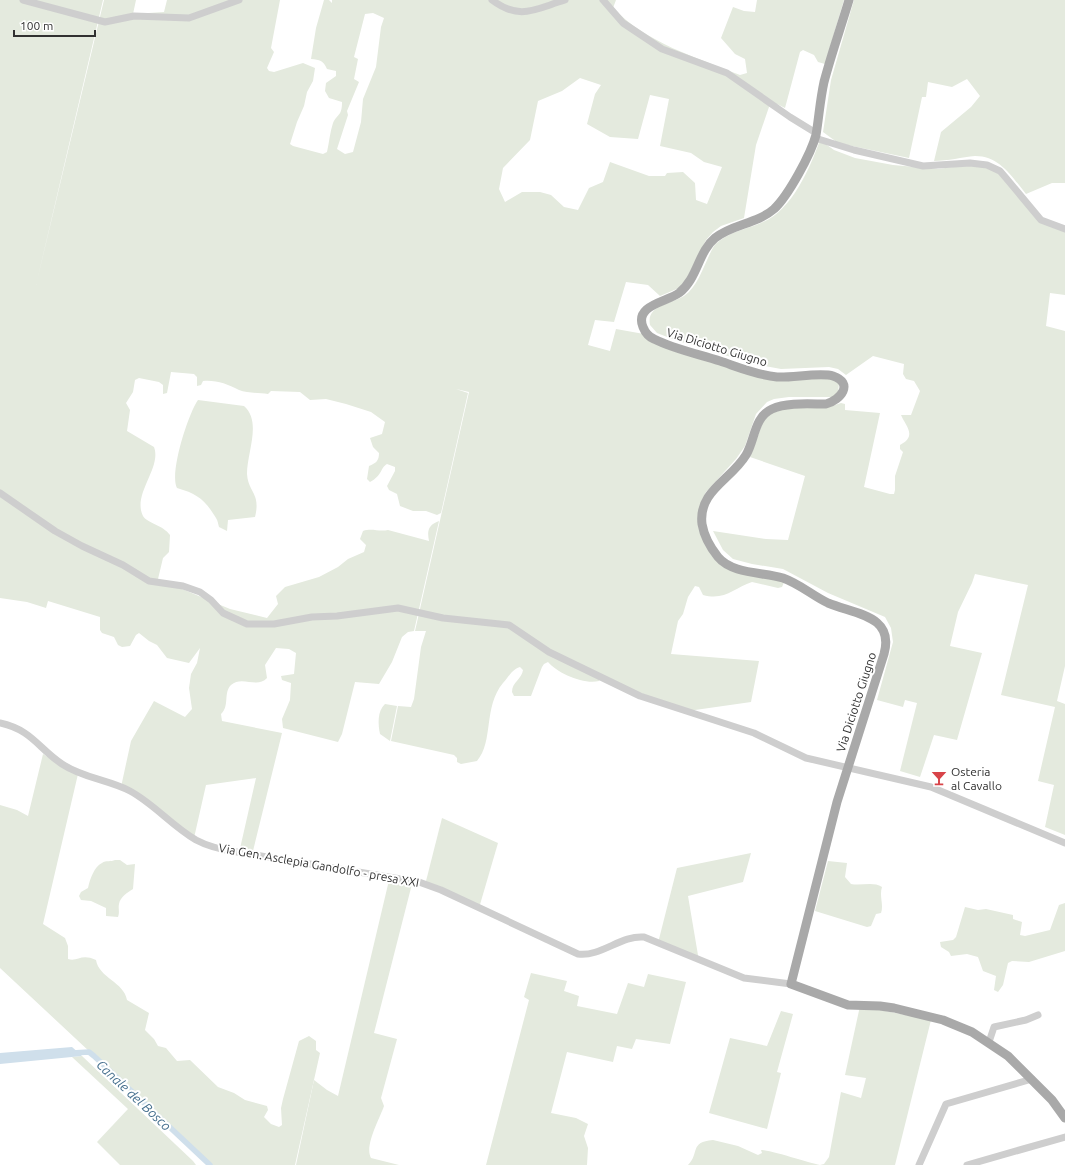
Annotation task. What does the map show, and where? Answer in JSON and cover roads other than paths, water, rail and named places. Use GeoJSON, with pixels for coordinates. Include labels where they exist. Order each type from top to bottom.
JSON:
{"type":"FeatureCollection","features":[{"type":"Feature","properties":{"kind":"main road","name":"Via Diciotto Giugno"},"geometry":{"type":"LineString","coordinates":[[791,984],[837,802],[886,647],[886,637],[884,629],[868,616],[827,602],[794,583],[742,570],[725,563],[719,558],[709,544],[703,530],[702,520],[706,500],[714,489],[744,458],[751,444],[757,425],[766,413],[780,406],[826,404],[833,402],[842,395],[844,388],[842,383],[834,376],[790,377],[758,373],[676,348],[652,339],[643,329],[642,317],[647,308],[678,294],[685,288],[695,273],[706,249],[715,237],[764,216],[780,203],[804,162],[815,135],[824,80],[849,0]]}},
{"type":"Feature","properties":{"kind":"main road"},"geometry":{"type":"LineString","coordinates":[[791,984],[848,1005],[880,1006],[943,1020],[972,1032],[1008,1056],[1052,1100],[1065,1118]]}},
{"type":"Feature","properties":{"kind":"street"},"geometry":{"type":"LineString","coordinates":[[23,0],[105,22],[134,16],[190,18],[239,0]]}},
{"type":"Feature","properties":{"kind":"street"},"geometry":{"type":"LineString","coordinates":[[492,0],[503,8],[518,13],[535,10],[565,0]]}},
{"type":"Feature","properties":{"kind":"street"},"geometry":{"type":"LineString","coordinates":[[603,0],[623,23],[662,49],[727,73],[815,135],[854,150],[922,166],[979,163],[987,165],[1000,171],[1041,220],[1065,229]]}},
{"type":"Feature","properties":{"kind":"street"},"geometry":{"type":"LineString","coordinates":[[0,493],[49,527],[77,543],[123,565],[149,581],[183,586],[200,592],[211,600],[223,613],[247,624],[274,624],[312,617],[337,616],[398,608],[443,618],[502,623],[516,628],[549,652],[640,696],[754,734],[806,758],[931,787],[1065,843]]}},
{"type":"Feature","properties":{"kind":"street","name":"Via Gen. Asclepia Gandolfo - presa XXI"},"geometry":{"type":"LineString","coordinates":[[0,723],[26,733],[57,761],[73,770],[135,794],[190,836],[207,845],[237,852],[419,882],[442,890],[578,954],[587,954],[628,939],[644,937],[744,978],[791,984]]}},
{"type":"Feature","properties":{"kind":"street"},"geometry":{"type":"LineString","coordinates":[[989,1042],[994,1027],[1026,1020],[1038,1015]]}},
{"type":"Feature","properties":{"kind":"street"},"geometry":{"type":"LineString","coordinates":[[919,1165],[946,1104],[1032,1079]]}},
{"type":"Feature","properties":{"kind":"street"},"geometry":{"type":"LineString","coordinates":[[967,1165],[1065,1137]]}},
{"type":"Feature","properties":{"kind":"water"},"geometry":{"type":"Polygon","coordinates":[[[72,1047],[82,1056],[0,1064],[0,1053],[72,1047]]]}},
{"type":"Feature","properties":{"kind":"waterway","name":"Canale del Bosco"},"geometry":{"type":"LineString","coordinates":[[72,1053],[89,1052],[94,1056],[210,1165]]}},
{"type":"Feature","properties":{"kind":"place","name":"Osteria al Cavallo"},"geometry":{"type":"Point","coordinates":[939,778]}}]}
